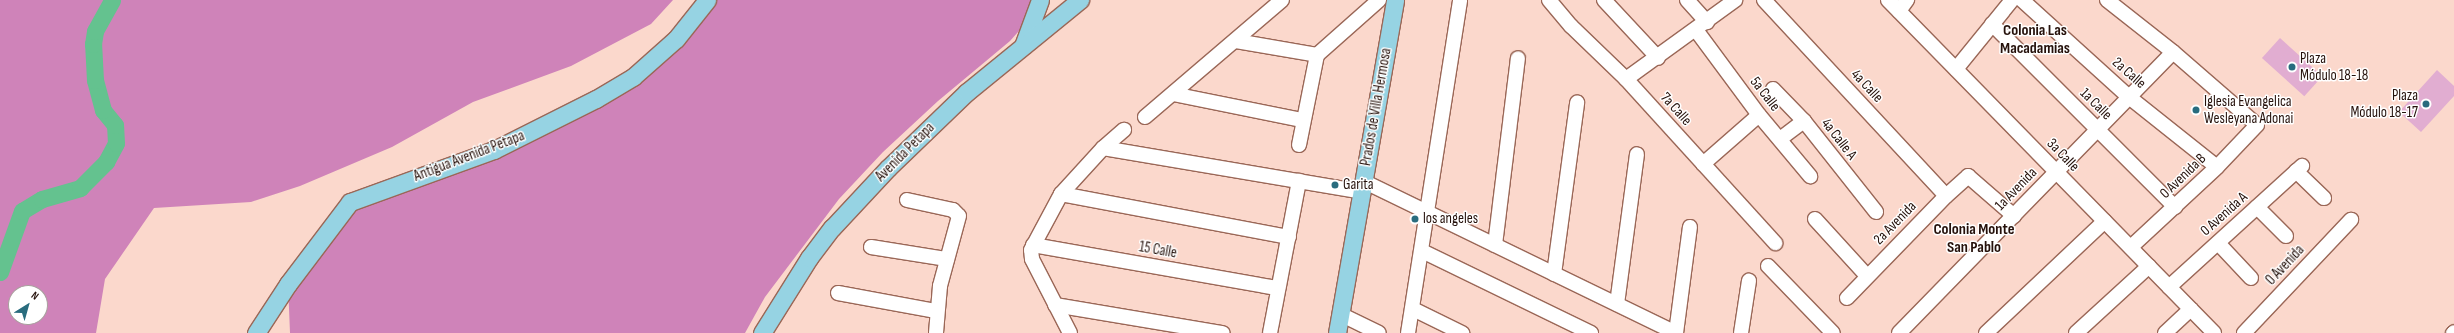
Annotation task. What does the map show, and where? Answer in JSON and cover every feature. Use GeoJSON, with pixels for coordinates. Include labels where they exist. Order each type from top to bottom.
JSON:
{"type":"FeatureCollection","features":[{"type":"Feature","properties":{"kind":"main road","name":"Antigua Avenida Petapa"},"geometry":{"type":"LineString","coordinates":[[256,333],[288,284],[350,202],[494,150],[596,99],[633,77],[676,39],[707,0]]}},
{"type":"Feature","properties":{"kind":"main road"},"geometry":{"type":"LineString","coordinates":[[1023,47],[1040,0]]}},
{"type":"Feature","properties":{"kind":"main road","name":"Prados de Villa Hermosa"},"geometry":{"type":"LineString","coordinates":[[1337,333],[1395,0]]}},
{"type":"Feature","properties":{"kind":"main road","name":"Avenida Petapa"},"geometry":{"type":"LineString","coordinates":[[762,333],[809,258],[855,202],[936,120],[1075,1]]}},
{"type":"Feature","properties":{"kind":"street"},"geometry":{"type":"LineString","coordinates":[[1145,117],[1236,41],[1282,0]]}},
{"type":"Feature","properties":{"kind":"street"},"geometry":{"type":"LineString","coordinates":[[1299,145],[1302,120],[1317,55],[1379,0]]}},
{"type":"Feature","properties":{"kind":"street"},"geometry":{"type":"LineString","coordinates":[[1408,333],[1429,212],[1460,0]]}},
{"type":"Feature","properties":{"kind":"street","name":"7a Calle"},"geometry":{"type":"LineString","coordinates":[[1549,0],[1571,26],[1626,79],[1775,243]]}},
{"type":"Feature","properties":{"kind":"street"},"geometry":{"type":"LineString","coordinates":[[1604,0],[1658,58]]}},
{"type":"Feature","properties":{"kind":"street","name":"5a Calle"},"geometry":{"type":"LineString","coordinates":[[1687,0],[1759,115],[1810,176]]}},
{"type":"Feature","properties":{"kind":"street"},"geometry":{"type":"LineString","coordinates":[[1626,79],[1658,58],[1735,0]]}},
{"type":"Feature","properties":{"kind":"street","name":"4a Calle"},"geometry":{"type":"LineString","coordinates":[[1764,0],[1946,196]]}},
{"type":"Feature","properties":{"kind":"street","name":"3a Calle"},"geometry":{"type":"LineString","coordinates":[[1888,0],[1903,6],[1956,69],[2214,333]]}},
{"type":"Feature","properties":{"kind":"street"},"geometry":{"type":"LineString","coordinates":[[1956,69],[2012,0]]}},
{"type":"Feature","properties":{"kind":"street","name":"2a Calle"},"geometry":{"type":"LineString","coordinates":[[2022,0],[2129,97],[2217,167]]}},
{"type":"Feature","properties":{"kind":"street"},"geometry":{"type":"LineString","coordinates":[[2056,172],[2173,52],[2108,0]]}},
{"type":"Feature","properties":{"kind":"street","name":"1a Calle"},"geometry":{"type":"LineString","coordinates":[[1992,24],[2175,207]]}},
{"type":"Feature","properties":{"kind":"street"},"geometry":{"type":"LineString","coordinates":[[1236,41],[1317,55]]}},
{"type":"Feature","properties":{"kind":"street","name":"0 Avenida B"},"geometry":{"type":"LineString","coordinates":[[2130,247],[2175,207],[2256,128],[2256,123],[2173,52]]}},
{"type":"Feature","properties":{"kind":"street"},"geometry":{"type":"LineString","coordinates":[[1494,245],[1518,58]]}},
{"type":"Feature","properties":{"kind":"street","name":"4a Calle A"},"geometry":{"type":"LineString","coordinates":[[1773,89],[1804,122],[1876,212]]}},
{"type":"Feature","properties":{"kind":"street"},"geometry":{"type":"LineString","coordinates":[[1173,94],[1302,120]]}},
{"type":"Feature","properties":{"kind":"street"},"geometry":{"type":"LineString","coordinates":[[1554,274],[1577,103]]}},
{"type":"Feature","properties":{"kind":"street"},"geometry":{"type":"LineString","coordinates":[[1703,164],[1759,115]]}},
{"type":"Feature","properties":{"kind":"street"},"geometry":{"type":"LineString","coordinates":[[1780,139],[1804,122]]}},
{"type":"Feature","properties":{"kind":"street"},"geometry":{"type":"LineString","coordinates":[[1070,333],[1055,305],[1032,250],[1061,194],[1103,148],[1124,130]]}},
{"type":"Feature","properties":{"kind":"street"},"geometry":{"type":"LineString","coordinates":[[1103,148],[1298,181],[1363,187],[1429,212],[1676,333],[1690,227]]}},
{"type":"Feature","properties":{"kind":"street"},"geometry":{"type":"LineString","coordinates":[[1617,304],[1637,154]]}},
{"type":"Feature","properties":{"kind":"street","name":"0 Avenida A"},"geometry":{"type":"LineString","coordinates":[[2169,287],[2299,168],[2324,198]]}},
{"type":"Feature","properties":{"kind":"street","name":"1a Avenida"},"geometry":{"type":"LineString","coordinates":[[1899,333],[2056,172]]}},
{"type":"Feature","properties":{"kind":"street","name":"2a Avenida"},"geometry":{"type":"LineString","coordinates":[[1847,298],[1946,196],[1970,177],[2014,216]]}},
{"type":"Feature","properties":{"kind":"street"},"geometry":{"type":"LineString","coordinates":[[1270,333],[1289,237],[1298,181]]}},
{"type":"Feature","properties":{"kind":"street"},"geometry":{"type":"LineString","coordinates":[[1061,194],[1289,237]]}},
{"type":"Feature","properties":{"kind":"street"},"geometry":{"type":"LineString","coordinates":[[908,200],[953,210],[958,214],[958,221],[946,259],[936,311],[936,333]]}},
{"type":"Feature","properties":{"kind":"street"},"geometry":{"type":"LineString","coordinates":[[2257,207],[2286,236]]}},
{"type":"Feature","properties":{"kind":"street"},"geometry":{"type":"LineString","coordinates":[[1815,219],[1867,276]]}},
{"type":"Feature","properties":{"kind":"street","name":"0 Avenida"},"geometry":{"type":"LineString","coordinates":[[2244,333],[2351,220]]}},
{"type":"Feature","properties":{"kind":"street"},"geometry":{"type":"LineString","coordinates":[[1986,333],[2105,221]]}},
{"type":"Feature","properties":{"kind":"street"},"geometry":{"type":"LineString","coordinates":[[2218,243],[2252,278]]}},
{"type":"Feature","properties":{"kind":"street"},"geometry":{"type":"LineString","coordinates":[[871,247],[946,259]]}},
{"type":"Feature","properties":{"kind":"street","name":"15 Calle"},"geometry":{"type":"LineString","coordinates":[[1032,250],[1278,288]]}},
{"type":"Feature","properties":{"kind":"street"},"geometry":{"type":"LineString","coordinates":[[1422,251],[1591,333]]}},
{"type":"Feature","properties":{"kind":"street"},"geometry":{"type":"LineString","coordinates":[[1768,266],[1833,333]]}},
{"type":"Feature","properties":{"kind":"street"},"geometry":{"type":"LineString","coordinates":[[2076,333],[2149,266]]}},
{"type":"Feature","properties":{"kind":"street"},"geometry":{"type":"LineString","coordinates":[[1741,333],[1749,281]]}},
{"type":"Feature","properties":{"kind":"street"},"geometry":{"type":"LineString","coordinates":[[838,293],[936,311]]}},
{"type":"Feature","properties":{"kind":"street"},"geometry":{"type":"LineString","coordinates":[[1055,305],[1223,333]]}},
{"type":"Feature","properties":{"kind":"street"},"geometry":{"type":"LineString","coordinates":[[1413,309],[1462,333]]}},
{"type":"Feature","properties":{"kind":"street"},"geometry":{"type":"LineString","coordinates":[[2165,333],[2191,309]]}},
{"type":"Feature","properties":{"kind":"street"},"geometry":{"type":"LineString","coordinates":[[1340,314],[1379,333]]}},
{"type":"Feature","properties":{"kind":"shaded area"},"geometry":{"type":"Polygon","coordinates":[[[0,0],[673,0],[651,24],[571,66],[473,102],[392,147],[300,186],[251,202],[154,208],[105,279],[96,333],[0,333],[0,0]]]}},
{"type":"Feature","properties":{"kind":"shaded area"},"geometry":{"type":"Polygon","coordinates":[[[707,0],[1031,0],[1033,7],[1026,23],[1010,41],[938,101],[883,152],[839,199],[765,297],[745,333],[290,333],[288,284],[359,199],[596,99],[707,0]]]}},
{"type":"Feature","properties":{"kind":"shaded area","name":"Plaza Módulo 18-18"},"geometry":{"type":"Polygon","coordinates":[[[2280,38],[2322,76],[2304,96],[2262,58],[2280,38]]]}},
{"type":"Feature","properties":{"kind":"shaded area","name":"Plaza Módulo 18-17"},"geometry":{"type":"Polygon","coordinates":[[[2437,70],[2454,86],[2454,96],[2421,132],[2399,112],[2437,70]]]}},
{"type":"Feature","properties":{"kind":"waterway"},"geometry":{"type":"LineString","coordinates":[[0,272],[22,211],[42,199],[80,188],[106,162],[116,143],[115,125],[103,110],[95,80],[93,44],[95,31],[112,0]]}},
{"type":"Feature","properties":{"kind":"place","name":"Plaza Módulo 18-18"},"geometry":{"type":"Point","coordinates":[2292,67]}},
{"type":"Feature","properties":{"kind":"place","name":"Plaza Módulo 18-17"},"geometry":{"type":"Point","coordinates":[2426,104]}},
{"type":"Feature","properties":{"kind":"place","name":"Iglesia Evangelica Wesleyana Adonai"},"geometry":{"type":"Point","coordinates":[2196,110]}},
{"type":"Feature","properties":{"kind":"place","name":"Garita"},"geometry":{"type":"Point","coordinates":[1335,185]}},
{"type":"Feature","properties":{"kind":"place","name":"los angeles"},"geometry":{"type":"Point","coordinates":[1415,219]}},
{"type":"Feature","properties":{"kind":"district","name":"Colonia Las Macadamias"},"geometry":{"type":"Point","coordinates":[2035,40]}},
{"type":"Feature","properties":{"kind":"district","name":"Colonia Monte San Pablo"},"geometry":{"type":"Point","coordinates":[1974,239]}}]}
